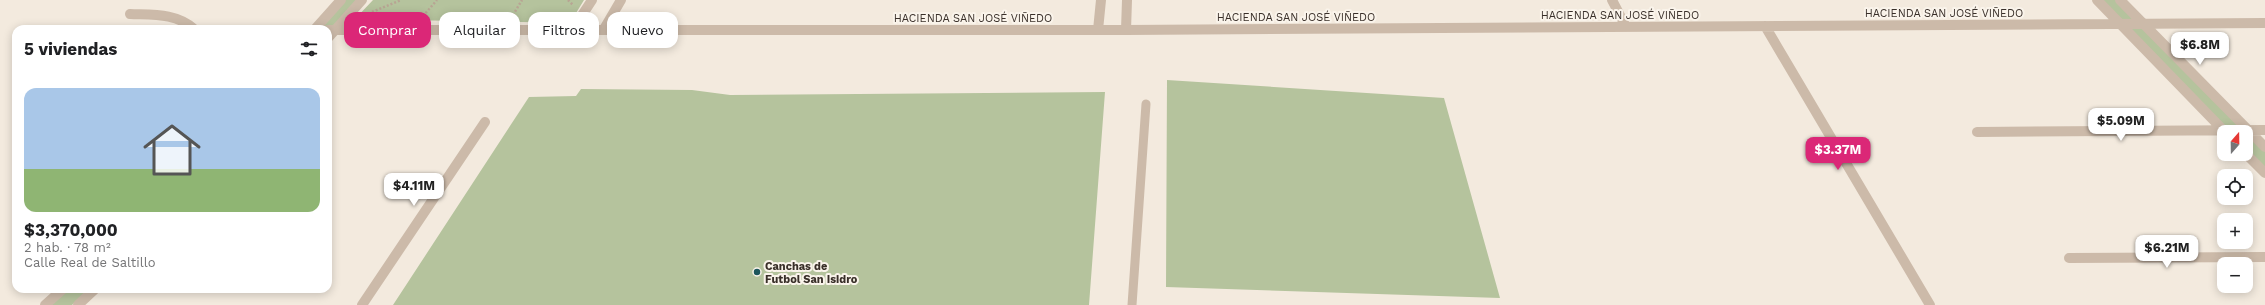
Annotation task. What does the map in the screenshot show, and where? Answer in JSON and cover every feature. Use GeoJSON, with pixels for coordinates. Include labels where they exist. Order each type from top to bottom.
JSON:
{"type":"FeatureCollection","features":[{"type":"Feature","properties":{"kind":"street"},"geometry":{"type":"LineString","coordinates":[[319,25],[342,0]]}},
{"type":"Feature","properties":{"kind":"street"},"geometry":{"type":"LineString","coordinates":[[332,30],[362,0]]}},
{"type":"Feature","properties":{"kind":"street"},"geometry":{"type":"LineString","coordinates":[[584,12],[592,0]]}},
{"type":"Feature","properties":{"kind":"street"},"geometry":{"type":"LineString","coordinates":[[604,29],[621,0]]}},
{"type":"Feature","properties":{"kind":"street"},"geometry":{"type":"LineString","coordinates":[[1098,30],[1101,0]]}},
{"type":"Feature","properties":{"kind":"street"},"geometry":{"type":"LineString","coordinates":[[1126,30],[1127,0]]}},
{"type":"Feature","properties":{"kind":"street"},"geometry":{"type":"LineString","coordinates":[[1612,0],[1626,27]]}},
{"type":"Feature","properties":{"kind":"street"},"geometry":{"type":"LineString","coordinates":[[2097,0],[2218,125]]}},
{"type":"Feature","properties":{"kind":"street"},"geometry":{"type":"LineString","coordinates":[[2120,0],[2244,125]]}},
{"type":"Feature","properties":{"kind":"street"},"geometry":{"type":"LineString","coordinates":[[130,14],[174,16],[187,21],[190,25]]}},
{"type":"Feature","properties":{"kind":"street","name":"HACIENDA SAN JOSÉ VIÑEDO"},"geometry":{"type":"LineString","coordinates":[[599,29],[1126,30],[2265,23]]}},
{"type":"Feature","properties":{"kind":"street"},"geometry":{"type":"LineString","coordinates":[[1765,26],[1930,305]]}},
{"type":"Feature","properties":{"kind":"street","name":"HACIENDA SAN JOSÉ VIÑEDO"},"geometry":{"type":"LineString","coordinates":[[332,30],[528,29]]}},
{"type":"Feature","properties":{"kind":"street"},"geometry":{"type":"LineString","coordinates":[[362,305],[485,122]]}},
{"type":"Feature","properties":{"kind":"street"},"geometry":{"type":"LineString","coordinates":[[2253,130],[2265,130]]}},
{"type":"Feature","properties":{"kind":"street"},"geometry":{"type":"LineString","coordinates":[[1977,132],[2217,131]]}},
{"type":"Feature","properties":{"kind":"street"},"geometry":{"type":"LineString","coordinates":[[2253,134],[2265,147]]}},
{"type":"Feature","properties":{"kind":"street"},"geometry":{"type":"LineString","coordinates":[[2253,161],[2265,173]]}},
{"type":"Feature","properties":{"kind":"street"},"geometry":{"type":"LineString","coordinates":[[2069,258],[2265,257]]}},
{"type":"Feature","properties":{"kind":"street"},"geometry":{"type":"LineString","coordinates":[[45,305],[58,293]]}},
{"type":"Feature","properties":{"kind":"street"},"geometry":{"type":"LineString","coordinates":[[78,305],[90,293]]}},
{"type":"Feature","properties":{"kind":"lane"},"geometry":{"type":"LineString","coordinates":[[1132,305],[1146,104]]}},
{"type":"Feature","properties":{"kind":"path"},"geometry":{"type":"LineString","coordinates":[[373,12],[401,0]]}},
{"type":"Feature","properties":{"kind":"path"},"geometry":{"type":"LineString","coordinates":[[426,12],[437,0]]}},
{"type":"Feature","properties":{"kind":"path"},"geometry":{"type":"LineString","coordinates":[[515,12],[522,0]]}},
{"type":"Feature","properties":{"kind":"green space"},"geometry":{"type":"Polygon","coordinates":[[[345,0],[358,0],[347,12],[344,12],[344,15],[332,29],[332,25],[322,25],[345,0]]]}},
{"type":"Feature","properties":{"kind":"green space"},"geometry":{"type":"Polygon","coordinates":[[[373,0],[584,0],[577,12],[528,12],[528,22],[520,22],[520,12],[439,12],[439,21],[431,20],[431,12],[362,12],[373,0]]]}},
{"type":"Feature","properties":{"kind":"green space"},"geometry":{"type":"Polygon","coordinates":[[[2093,0],[2116,0],[2239,125],[2217,125],[2093,0]]]}},
{"type":"Feature","properties":{"kind":"green space"},"geometry":{"type":"Polygon","coordinates":[[[1167,80],[1444,98],[1500,298],[1166,287],[1167,80]]]}},
{"type":"Feature","properties":{"kind":"green space"},"geometry":{"type":"Polygon","coordinates":[[[581,89],[692,90],[730,95],[1105,92],[1089,305],[393,305],[529,97],[576,96],[581,89]]]}},
{"type":"Feature","properties":{"kind":"green space"},"geometry":{"type":"Polygon","coordinates":[[[2253,139],[2265,151],[2265,175],[2252,161],[2253,139]]]}},
{"type":"Feature","properties":{"kind":"green space"},"geometry":{"type":"Polygon","coordinates":[[[60,293],[85,293],[72,305],[48,305],[60,293]]]}},
{"type":"Feature","properties":{"kind":"place","name":"Canchas de Futbol San Isidro"},"geometry":{"type":"Point","coordinates":[757,272]}}]}
